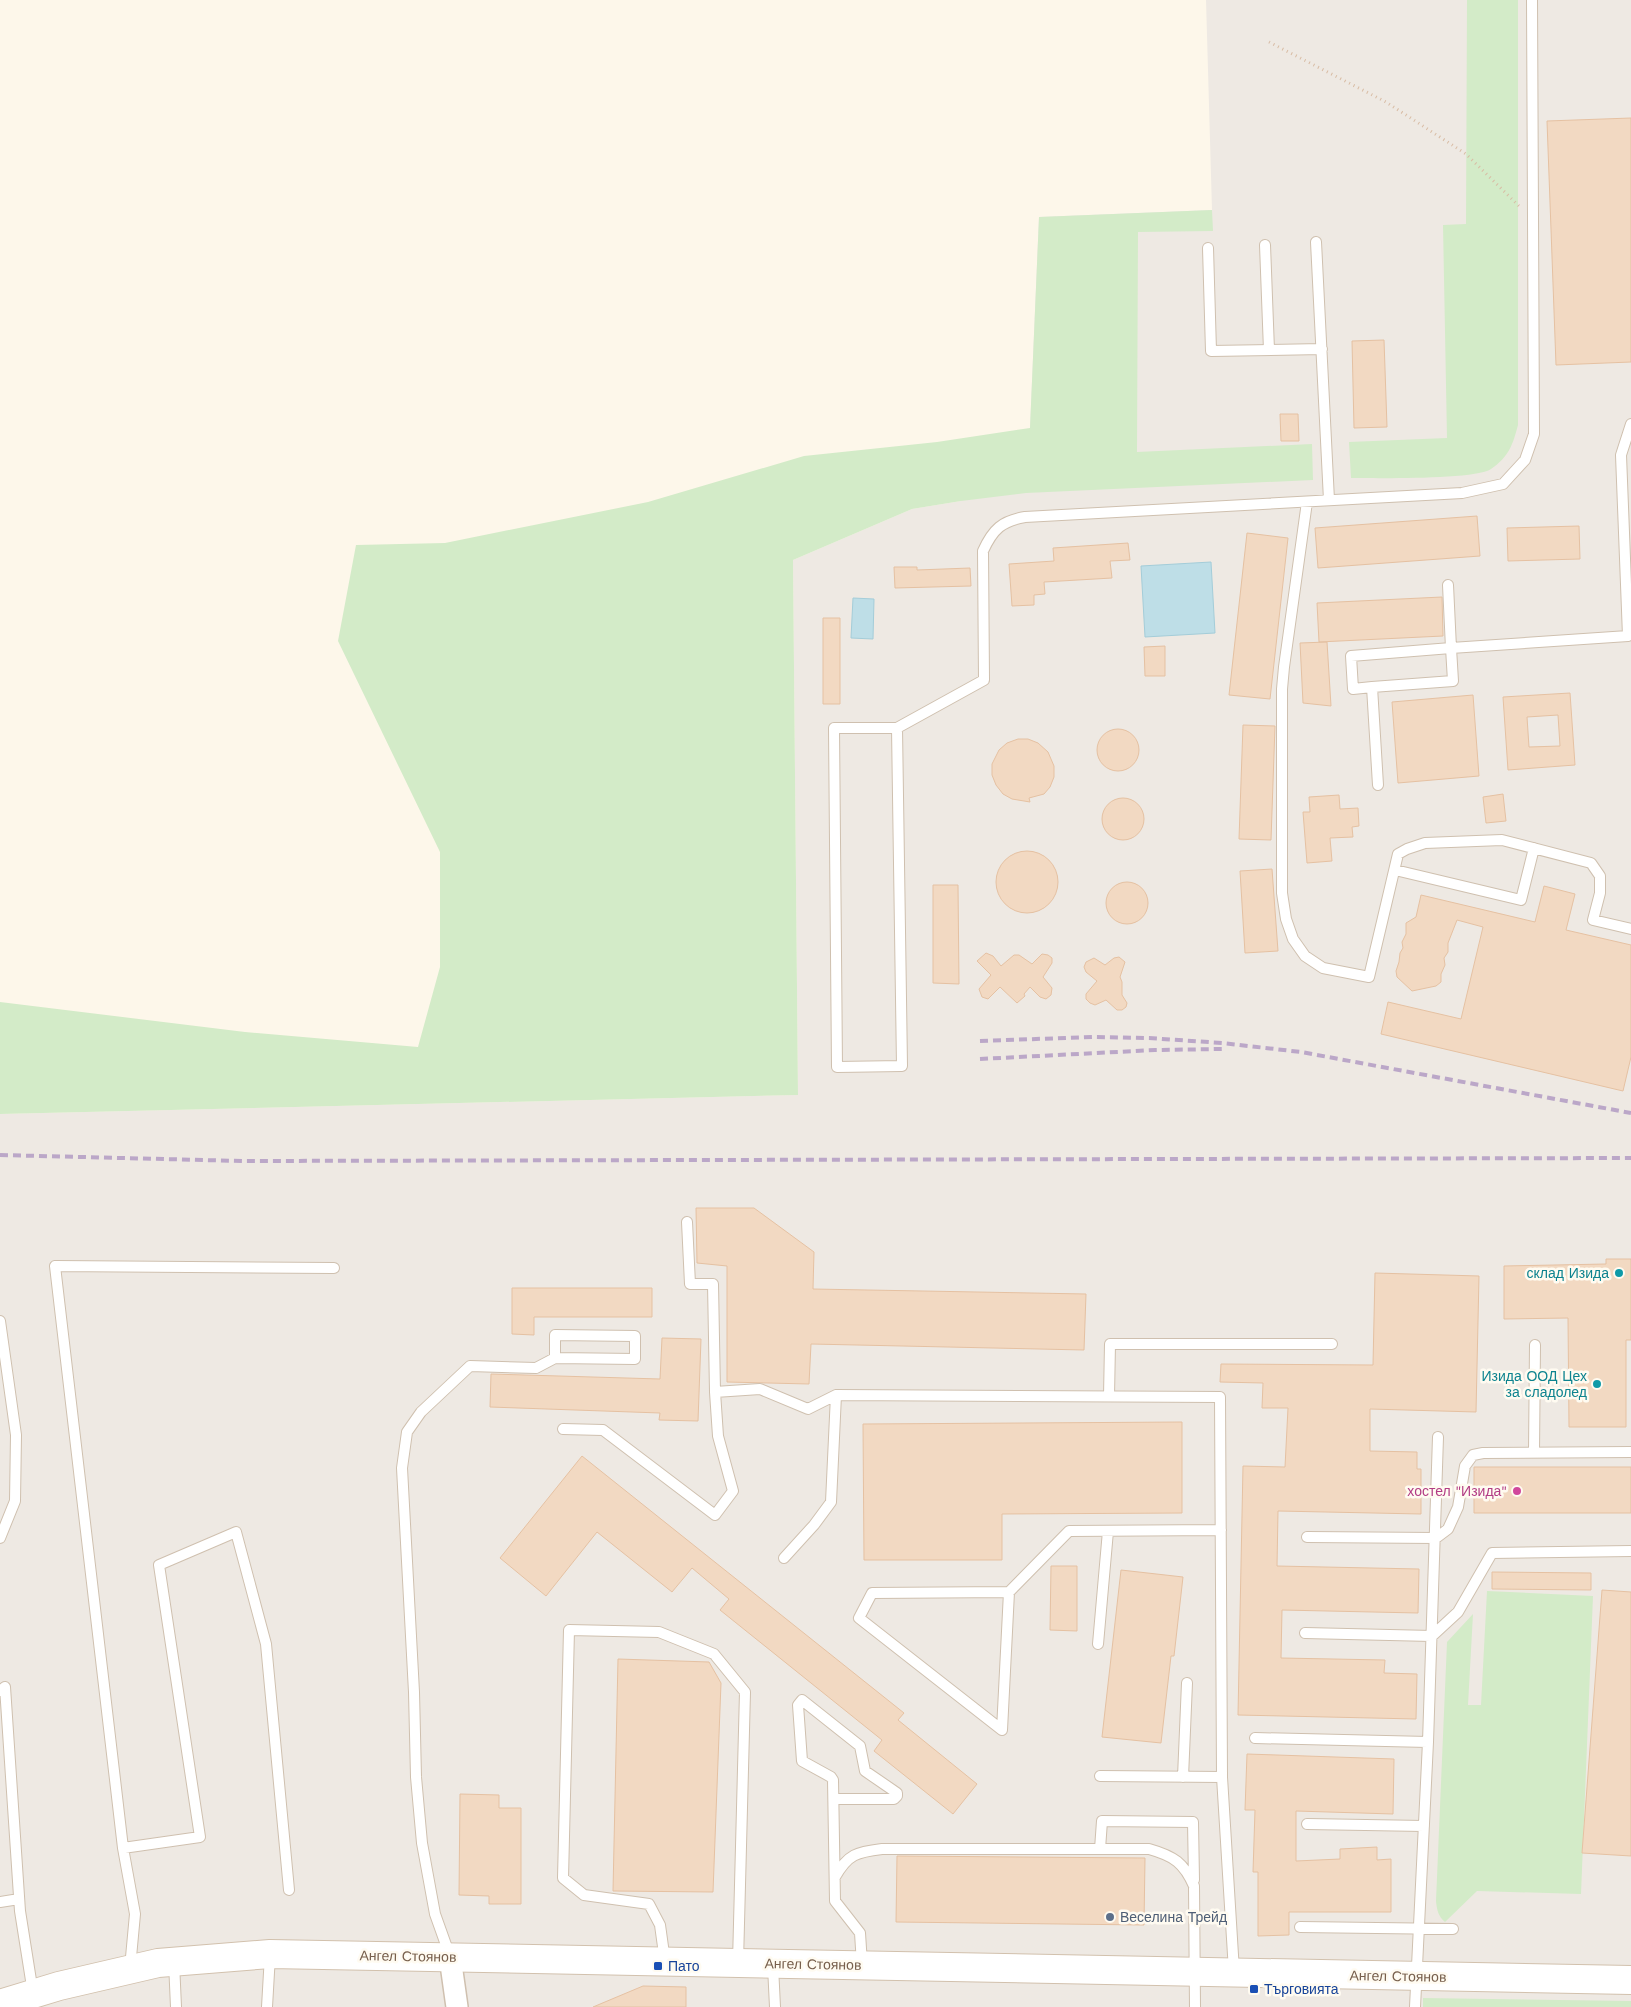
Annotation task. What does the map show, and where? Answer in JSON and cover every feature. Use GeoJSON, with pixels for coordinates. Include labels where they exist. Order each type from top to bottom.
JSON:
{"type":"FeatureCollection","features":[{"type":"Feature","properties":{"kind":"street","name":"Ангел Стоянов"},"geometry":{"type":"LineString","coordinates":[[0,2004],[130,1969],[174,1961],[270,1954],[1631,1980]]}},
{"type":"Feature","properties":{"kind":"street"},"geometry":{"type":"LineString","coordinates":[[450,1957],[457,2007]]}},
{"type":"Feature","properties":{"kind":"lane"},"geometry":{"type":"LineString","coordinates":[[897,728],[902,1066],[837,1067],[834,728],[897,728],[984,680],[983,550],[988,538],[997,528],[1010,519],[1025,517],[1462,493],[1502,484],[1525,460],[1534,434],[1532,0]]}},
{"type":"Feature","properties":{"kind":"lane"},"geometry":{"type":"LineString","coordinates":[[1316,242],[1329,500]]}},
{"type":"Feature","properties":{"kind":"lane"},"geometry":{"type":"LineString","coordinates":[[1265,245],[1269,350]]}},
{"type":"Feature","properties":{"kind":"lane"},"geometry":{"type":"LineString","coordinates":[[1208,248],[1211,351],[1322,349]]}},
{"type":"Feature","properties":{"kind":"lane"},"geometry":{"type":"LineString","coordinates":[[1448,585],[1451,648],[1453,681],[1354,689],[1351,656],[1451,648],[1629,638],[1626,479],[1621,454],[1631,424]]}},
{"type":"Feature","properties":{"kind":"lane"},"geometry":{"type":"LineString","coordinates":[[1307,502],[1284,667],[1281,818],[1282,893],[1286,919],[1293,939],[1305,956],[1323,968],[1369,976],[1398,854],[1407,848],[1425,843],[1502,840],[1591,863],[1600,876],[1600,893],[1593,920],[1631,929]]}},
{"type":"Feature","properties":{"kind":"lane"},"geometry":{"type":"LineString","coordinates":[[1372,687],[1378,785]]}},
{"type":"Feature","properties":{"kind":"lane"},"geometry":{"type":"LineString","coordinates":[[1395,870],[1521,900],[1534,848]]}},
{"type":"Feature","properties":{"kind":"lane"},"geometry":{"type":"LineString","coordinates":[[563,1429],[604,1430],[715,1515],[733,1491],[718,1436],[714,1392],[713,1284],[690,1284],[687,1222]]}},
{"type":"Feature","properties":{"kind":"lane"},"geometry":{"type":"LineString","coordinates":[[130,1969],[135,1914],[123,1848],[55,1266],[334,1268]]}},
{"type":"Feature","properties":{"kind":"lane"},"geometry":{"type":"LineString","coordinates":[[0,1321],[16,1435],[15,1501],[0,1538]]}},
{"type":"Feature","properties":{"kind":"lane"},"geometry":{"type":"LineString","coordinates":[[450,1957],[435,1914],[422,1843],[416,1777],[414,1692],[403,1477],[407,1432],[420,1412],[470,1366],[536,1368],[555,1358],[634,1359],[635,1336],[555,1335],[555,1358]]}},
{"type":"Feature","properties":{"kind":"lane"},"geometry":{"type":"LineString","coordinates":[[1110,1396],[1110,1344],[1332,1344]]}},
{"type":"Feature","properties":{"kind":"lane"},"geometry":{"type":"LineString","coordinates":[[1534,1452],[1535,1345]]}},
{"type":"Feature","properties":{"kind":"lane"},"geometry":{"type":"LineString","coordinates":[[714,1392],[760,1389],[808,1409],[836,1395],[1220,1397],[1222,1777],[1234,1972]]}},
{"type":"Feature","properties":{"kind":"lane"},"geometry":{"type":"LineString","coordinates":[[784,1558],[814,1525],[831,1502],[836,1395]]}},
{"type":"Feature","properties":{"kind":"lane"},"geometry":{"type":"LineString","coordinates":[[1415,2007],[1428,1742],[1438,1438]]}},
{"type":"Feature","properties":{"kind":"lane"},"geometry":{"type":"LineString","coordinates":[[1307,1537],[1436,1538],[1448,1529],[1458,1507],[1465,1466],[1472,1455],[1534,1452],[1631,1452]]}},
{"type":"Feature","properties":{"kind":"lane"},"geometry":{"type":"LineString","coordinates":[[1009,1592],[872,1593],[859,1618],[1002,1730],[1009,1592],[1069,1531],[1220,1530]]}},
{"type":"Feature","properties":{"kind":"lane"},"geometry":{"type":"LineString","coordinates":[[1098,1644],[1108,1531]]}},
{"type":"Feature","properties":{"kind":"lane"},"geometry":{"type":"LineString","coordinates":[[123,1848],[200,1837],[159,1565],[236,1532],[266,1644],[290,1890]]}},
{"type":"Feature","properties":{"kind":"lane"},"geometry":{"type":"LineString","coordinates":[[1305,1633],[1432,1636],[1458,1612],[1492,1553],[1631,1551]]}},
{"type":"Feature","properties":{"kind":"lane"},"geometry":{"type":"LineString","coordinates":[[665,1961],[660,1924],[649,1904],[584,1894],[563,1878],[569,1630],[659,1632],[714,1654],[745,1692],[738,1962]]}},
{"type":"Feature","properties":{"kind":"lane"},"geometry":{"type":"LineString","coordinates":[[1183,1777],[1188,1683]]}},
{"type":"Feature","properties":{"kind":"lane"},"geometry":{"type":"LineString","coordinates":[[0,1691],[5,1687],[19,1899],[33,1994]]}},
{"type":"Feature","properties":{"kind":"lane"},"geometry":{"type":"LineString","coordinates":[[834,1799],[894,1800],[897,1793],[865,1771],[860,1746],[802,1700],[798,1705],[802,1761],[831,1777],[833,1780],[835,1901],[860,1933],[862,1965]]}},
{"type":"Feature","properties":{"kind":"lane"},"geometry":{"type":"LineString","coordinates":[[1255,1738],[1428,1742]]}},
{"type":"Feature","properties":{"kind":"lane"},"geometry":{"type":"LineString","coordinates":[[1100,1776],[1222,1777]]}},
{"type":"Feature","properties":{"kind":"lane"},"geometry":{"type":"LineString","coordinates":[[1100,1848],[1102,1821],[1193,1822],[1195,2007]]}},
{"type":"Feature","properties":{"kind":"lane"},"geometry":{"type":"LineString","coordinates":[[1307,1824],[1424,1826]]}},
{"type":"Feature","properties":{"kind":"lane"},"geometry":{"type":"LineString","coordinates":[[835,1877],[841,1866],[850,1857],[860,1852],[874,1850],[1149,1849],[1165,1854],[1187,1870],[1194,1886]]}},
{"type":"Feature","properties":{"kind":"lane"},"geometry":{"type":"LineString","coordinates":[[0,1902],[19,1899]]}},
{"type":"Feature","properties":{"kind":"lane"},"geometry":{"type":"LineString","coordinates":[[1300,1927],[1453,1929]]}},
{"type":"Feature","properties":{"kind":"lane"},"geometry":{"type":"LineString","coordinates":[[267,2007],[270,1954]]}},
{"type":"Feature","properties":{"kind":"lane"},"geometry":{"type":"LineString","coordinates":[[174,1961],[176,2007]]}},
{"type":"Feature","properties":{"kind":"lane"},"geometry":{"type":"LineString","coordinates":[[773,1963],[775,2007]]}},
{"type":"Feature","properties":{"kind":"path"},"geometry":{"type":"LineString","coordinates":[[1269,42],[1386,102],[1466,154],[1533,220]]}},
{"type":"Feature","properties":{"kind":"shaded area"},"geometry":{"type":"Polygon","coordinates":[[[1206,0],[1631,0],[1631,2007],[0,2007],[0,1114],[798,1095],[793,560],[912,509],[961,501],[1030,428],[1039,217],[1212,210],[1206,0]]]}},
{"type":"Feature","properties":{"kind":"green space"},"geometry":{"type":"Polygon","coordinates":[[[1467,0],[1518,0],[1518,425],[1506,455],[1491,469],[1481,473],[1424,478],[1351,478],[1349,442],[1447,438],[1443,225],[1466,224],[1467,0]]]}},
{"type":"Feature","properties":{"kind":"green space"},"geometry":{"type":"Polygon","coordinates":[[[1212,210],[1213,231],[1138,232],[1137,452],[1312,444],[1313,480],[1026,493],[961,501],[912,509],[793,560],[798,1095],[0,1114],[0,1002],[245,1032],[418,1047],[440,967],[440,852],[338,641],[356,545],[445,543],[648,502],[804,456],[937,442],[1030,428],[1039,217],[1212,210]]]}},
{"type":"Feature","properties":{"kind":"green space"},"geometry":{"type":"Polygon","coordinates":[[[1487,1591],[1593,1596],[1581,1894],[1477,1891],[1445,1922],[1438,1913],[1436,1901],[1447,1642],[1473,1614],[1468,1705],[1481,1705],[1487,1591]]]}},
{"type":"Feature","properties":{"kind":"green space"},"geometry":{"type":"Polygon","coordinates":[[[1423,1998],[1631,2001],[1631,2007],[1423,2007],[1423,1998]]]}},
{"type":"Feature","properties":{"kind":"water"},"geometry":{"type":"Polygon","coordinates":[[[1211,562],[1215,633],[1145,637],[1141,566],[1211,562]]]}},
{"type":"Feature","properties":{"kind":"water"},"geometry":{"type":"Polygon","coordinates":[[[853,598],[874,599],[873,639],[851,638],[853,598]]]}},
{"type":"Feature","properties":{"kind":"building"},"geometry":{"type":"Polygon","coordinates":[[[1631,118],[1631,362],[1556,365],[1547,121],[1631,118]]]}},
{"type":"Feature","properties":{"kind":"building"},"geometry":{"type":"Polygon","coordinates":[[[1384,340],[1387,427],[1354,428],[1352,341],[1384,340]]]}},
{"type":"Feature","properties":{"kind":"building"},"geometry":{"type":"Polygon","coordinates":[[[1280,414],[1298,414],[1299,441],[1281,441],[1280,414]]]}},
{"type":"Feature","properties":{"kind":"building"},"geometry":{"type":"Polygon","coordinates":[[[1477,516],[1480,556],[1318,568],[1315,528],[1477,516]]]}},
{"type":"Feature","properties":{"kind":"building"},"geometry":{"type":"Polygon","coordinates":[[[1579,526],[1580,559],[1508,561],[1507,528],[1579,526]]]}},
{"type":"Feature","properties":{"kind":"building"},"geometry":{"type":"Polygon","coordinates":[[[1247,533],[1288,538],[1270,699],[1229,695],[1247,533]]]}},
{"type":"Feature","properties":{"kind":"building"},"geometry":{"type":"Polygon","coordinates":[[[1128,543],[1130,560],[1110,561],[1112,578],[1044,582],[1045,594],[1034,595],[1034,605],[1012,606],[1009,564],[1054,561],[1053,548],[1128,543]]]}},
{"type":"Feature","properties":{"kind":"building"},"geometry":{"type":"Polygon","coordinates":[[[894,567],[917,567],[917,570],[970,568],[971,586],[895,588],[894,567]]]}},
{"type":"Feature","properties":{"kind":"building"},"geometry":{"type":"Polygon","coordinates":[[[1442,597],[1443,636],[1319,642],[1317,603],[1442,597]]]}},
{"type":"Feature","properties":{"kind":"building"},"geometry":{"type":"Polygon","coordinates":[[[823,618],[840,618],[840,704],[823,704],[823,618]]]}},
{"type":"Feature","properties":{"kind":"building"},"geometry":{"type":"Polygon","coordinates":[[[1327,642],[1331,706],[1303,703],[1300,643],[1327,642]]]}},
{"type":"Feature","properties":{"kind":"building"},"geometry":{"type":"Polygon","coordinates":[[[1165,646],[1165,676],[1145,676],[1144,647],[1165,646]]]}},
{"type":"Feature","properties":{"kind":"building"},"geometry":{"type":"Polygon","coordinates":[[[1570,693],[1575,765],[1508,770],[1503,697],[1570,693]],[[1558,715],[1527,717],[1529,747],[1560,746],[1558,715]]]}},
{"type":"Feature","properties":{"kind":"building"},"geometry":{"type":"Polygon","coordinates":[[[1473,695],[1479,776],[1398,783],[1392,702],[1473,695]]]}},
{"type":"Feature","properties":{"kind":"building"},"geometry":{"type":"Polygon","coordinates":[[[1243,725],[1275,726],[1271,840],[1239,839],[1243,725]]]}},
{"type":"Feature","properties":{"kind":"building"},"geometry":{"type":"Polygon","coordinates":[[[1114,729],[1122,729],[1133,735],[1139,750],[1133,765],[1122,771],[1114,771],[1103,765],[1097,754],[1097,746],[1103,735],[1114,729]]]}},
{"type":"Feature","properties":{"kind":"building"},"geometry":{"type":"Polygon","coordinates":[[[1018,739],[1028,739],[1038,743],[1048,752],[1054,766],[1054,777],[1050,787],[1044,794],[1029,798],[1030,802],[1012,799],[1003,794],[996,785],[992,775],[992,764],[999,750],[1007,743],[1018,739]]]}},
{"type":"Feature","properties":{"kind":"building"},"geometry":{"type":"Polygon","coordinates":[[[1503,794],[1506,821],[1486,823],[1483,797],[1503,794]]]}},
{"type":"Feature","properties":{"kind":"building"},"geometry":{"type":"Polygon","coordinates":[[[1339,795],[1340,809],[1358,808],[1359,826],[1352,827],[1353,837],[1330,838],[1332,861],[1307,863],[1303,812],[1310,812],[1309,797],[1339,795]]]}},
{"type":"Feature","properties":{"kind":"building"},"geometry":{"type":"Polygon","coordinates":[[[1119,798],[1127,798],[1138,804],[1144,819],[1138,834],[1127,840],[1119,840],[1108,834],[1102,823],[1102,815],[1108,804],[1119,798]]]}},
{"type":"Feature","properties":{"kind":"building"},"geometry":{"type":"Polygon","coordinates":[[[1021,851],[1033,851],[1049,860],[1056,870],[1058,882],[1056,894],[1049,904],[1033,913],[1021,913],[1010,908],[1001,899],[996,888],[996,876],[1001,865],[1010,856],[1021,851]]]}},
{"type":"Feature","properties":{"kind":"building"},"geometry":{"type":"Polygon","coordinates":[[[1272,869],[1278,951],[1245,953],[1240,871],[1272,869]]]}},
{"type":"Feature","properties":{"kind":"building"},"geometry":{"type":"Polygon","coordinates":[[[1123,882],[1131,882],[1142,888],[1148,903],[1142,918],[1131,924],[1123,924],[1112,918],[1106,907],[1106,899],[1112,888],[1123,882]]]}},
{"type":"Feature","properties":{"kind":"building"},"geometry":{"type":"Polygon","coordinates":[[[933,885],[958,885],[959,984],[933,983],[933,885]]]}},
{"type":"Feature","properties":{"kind":"building"},"geometry":{"type":"Polygon","coordinates":[[[1544,886],[1575,894],[1566,930],[1631,945],[1631,1057],[1623,1091],[1381,1034],[1388,1002],[1461,1019],[1483,927],[1457,920],[1448,943],[1448,952],[1444,958],[1445,965],[1441,974],[1441,982],[1436,986],[1412,991],[1397,977],[1396,971],[1403,948],[1402,942],[1406,934],[1406,923],[1416,917],[1421,895],[1535,922],[1544,886]]]}},
{"type":"Feature","properties":{"kind":"building"},"geometry":{"type":"Polygon","coordinates":[[[986,953],[993,956],[1001,966],[1014,955],[1019,955],[1032,964],[1042,954],[1048,955],[1052,958],[1052,963],[1043,977],[1052,988],[1051,995],[1046,999],[1040,997],[1030,987],[1024,994],[1025,996],[1017,1003],[1000,987],[988,999],[982,997],[979,989],[991,975],[977,961],[986,953]]]}},
{"type":"Feature","properties":{"kind":"building"},"geometry":{"type":"Polygon","coordinates":[[[1119,957],[1125,962],[1120,977],[1122,995],[1127,1003],[1126,1007],[1122,1010],[1117,1010],[1106,1000],[1095,1005],[1090,1003],[1086,999],[1086,994],[1097,981],[1086,972],[1084,967],[1086,962],[1094,958],[1105,965],[1114,958],[1119,957]]]}},
{"type":"Feature","properties":{"kind":"building"},"geometry":{"type":"Polygon","coordinates":[[[696,1208],[754,1208],[814,1252],[813,1289],[1086,1294],[1084,1350],[811,1344],[809,1384],[727,1382],[727,1266],[697,1263],[696,1208]]]}},
{"type":"Feature","properties":{"kind":"building","name":"Изида ООД Цех за сладолед"},"geometry":{"type":"Polygon","coordinates":[[[1606,1259],[1631,1259],[1631,1340],[1626,1340],[1626,1427],[1569,1427],[1568,1318],[1504,1319],[1504,1266],[1606,1264],[1606,1259]]]}},
{"type":"Feature","properties":{"kind":"building"},"geometry":{"type":"Polygon","coordinates":[[[1375,1273],[1479,1276],[1476,1412],[1370,1409],[1370,1451],[1417,1452],[1417,1469],[1421,1469],[1421,1514],[1278,1511],[1277,1566],[1419,1569],[1418,1613],[1282,1610],[1281,1658],[1385,1660],[1384,1673],[1417,1674],[1416,1719],[1238,1715],[1243,1466],[1285,1467],[1288,1408],[1262,1408],[1263,1383],[1220,1382],[1221,1364],[1373,1365],[1375,1273]]]}},
{"type":"Feature","properties":{"kind":"building"},"geometry":{"type":"Polygon","coordinates":[[[512,1288],[652,1288],[652,1317],[534,1317],[534,1335],[512,1334],[512,1288]]]}},
{"type":"Feature","properties":{"kind":"building"},"geometry":{"type":"Polygon","coordinates":[[[662,1338],[701,1339],[698,1421],[659,1420],[660,1413],[490,1407],[491,1374],[660,1379],[662,1338]]]}},
{"type":"Feature","properties":{"kind":"building"},"geometry":{"type":"Polygon","coordinates":[[[1182,1422],[1182,1513],[1002,1514],[1002,1560],[864,1560],[863,1424],[1182,1422]]]}},
{"type":"Feature","properties":{"kind":"building"},"geometry":{"type":"Polygon","coordinates":[[[582,1456],[904,1713],[898,1720],[977,1784],[953,1814],[874,1751],[882,1740],[720,1610],[729,1599],[692,1568],[672,1592],[597,1532],[546,1596],[500,1558],[582,1456]]]}},
{"type":"Feature","properties":{"kind":"building"},"geometry":{"type":"Polygon","coordinates":[[[1474,1467],[1631,1467],[1631,1513],[1474,1513],[1474,1467]]]}},
{"type":"Feature","properties":{"kind":"building"},"geometry":{"type":"Polygon","coordinates":[[[1051,1566],[1077,1566],[1077,1631],[1050,1630],[1051,1566]]]}},
{"type":"Feature","properties":{"kind":"building"},"geometry":{"type":"Polygon","coordinates":[[[1121,1570],[1183,1577],[1174,1656],[1171,1656],[1161,1743],[1102,1737],[1121,1570]]]}},
{"type":"Feature","properties":{"kind":"building"},"geometry":{"type":"Polygon","coordinates":[[[1492,1572],[1591,1573],[1591,1590],[1492,1589],[1492,1572]]]}},
{"type":"Feature","properties":{"kind":"building"},"geometry":{"type":"Polygon","coordinates":[[[1602,1590],[1631,1592],[1631,1856],[1582,1853],[1602,1590]]]}},
{"type":"Feature","properties":{"kind":"building"},"geometry":{"type":"Polygon","coordinates":[[[618,1659],[709,1662],[721,1683],[713,1892],[613,1891],[618,1659]]]}},
{"type":"Feature","properties":{"kind":"building"},"geometry":{"type":"Polygon","coordinates":[[[1247,1754],[1394,1759],[1393,1814],[1296,1811],[1296,1861],[1340,1859],[1340,1849],[1377,1847],[1377,1860],[1391,1859],[1391,1912],[1289,1912],[1289,1935],[1258,1936],[1258,1872],[1253,1872],[1255,1810],[1245,1810],[1247,1754]]]}},
{"type":"Feature","properties":{"kind":"building"},"geometry":{"type":"Polygon","coordinates":[[[460,1794],[499,1795],[499,1808],[521,1808],[521,1904],[489,1904],[489,1896],[459,1895],[460,1794]]]}},
{"type":"Feature","properties":{"kind":"building"},"geometry":{"type":"Polygon","coordinates":[[[897,1856],[1145,1858],[1144,1925],[896,1922],[897,1856]]]}},
{"type":"Feature","properties":{"kind":"building"},"geometry":{"type":"Polygon","coordinates":[[[643,1986],[686,1987],[686,2007],[593,2007],[643,1986]]]}},
{"type":"Feature","properties":{"kind":"railway"},"geometry":{"type":"LineString","coordinates":[[980,1041],[1092,1037],[1149,1038],[1222,1043],[1301,1052],[1631,1113]]}},
{"type":"Feature","properties":{"kind":"railway"},"geometry":{"type":"LineString","coordinates":[[980,1059],[1155,1050],[1222,1049]]}},
{"type":"Feature","properties":{"kind":"railway"},"geometry":{"type":"LineString","coordinates":[[0,1155],[243,1161],[1631,1158]]}},
{"type":"Feature","properties":{"kind":"place","name":"склад Изида"},"geometry":{"type":"Point","coordinates":[1619,1273]}},
{"type":"Feature","properties":{"kind":"place","name":"Изида ООД Цех за сладолед"},"geometry":{"type":"Point","coordinates":[1597,1384]}},
{"type":"Feature","properties":{"kind":"place","name":"хостел \"Изида\""},"geometry":{"type":"Point","coordinates":[1517,1491]}},
{"type":"Feature","properties":{"kind":"place","name":"Веселина Трейд"},"geometry":{"type":"Point","coordinates":[1110,1917]}},
{"type":"Feature","properties":{"kind":"place","name":"Пато"},"geometry":{"type":"Point","coordinates":[658,1966]}},
{"type":"Feature","properties":{"kind":"place","name":"Търговията"},"geometry":{"type":"Point","coordinates":[1254,1989]}}]}
